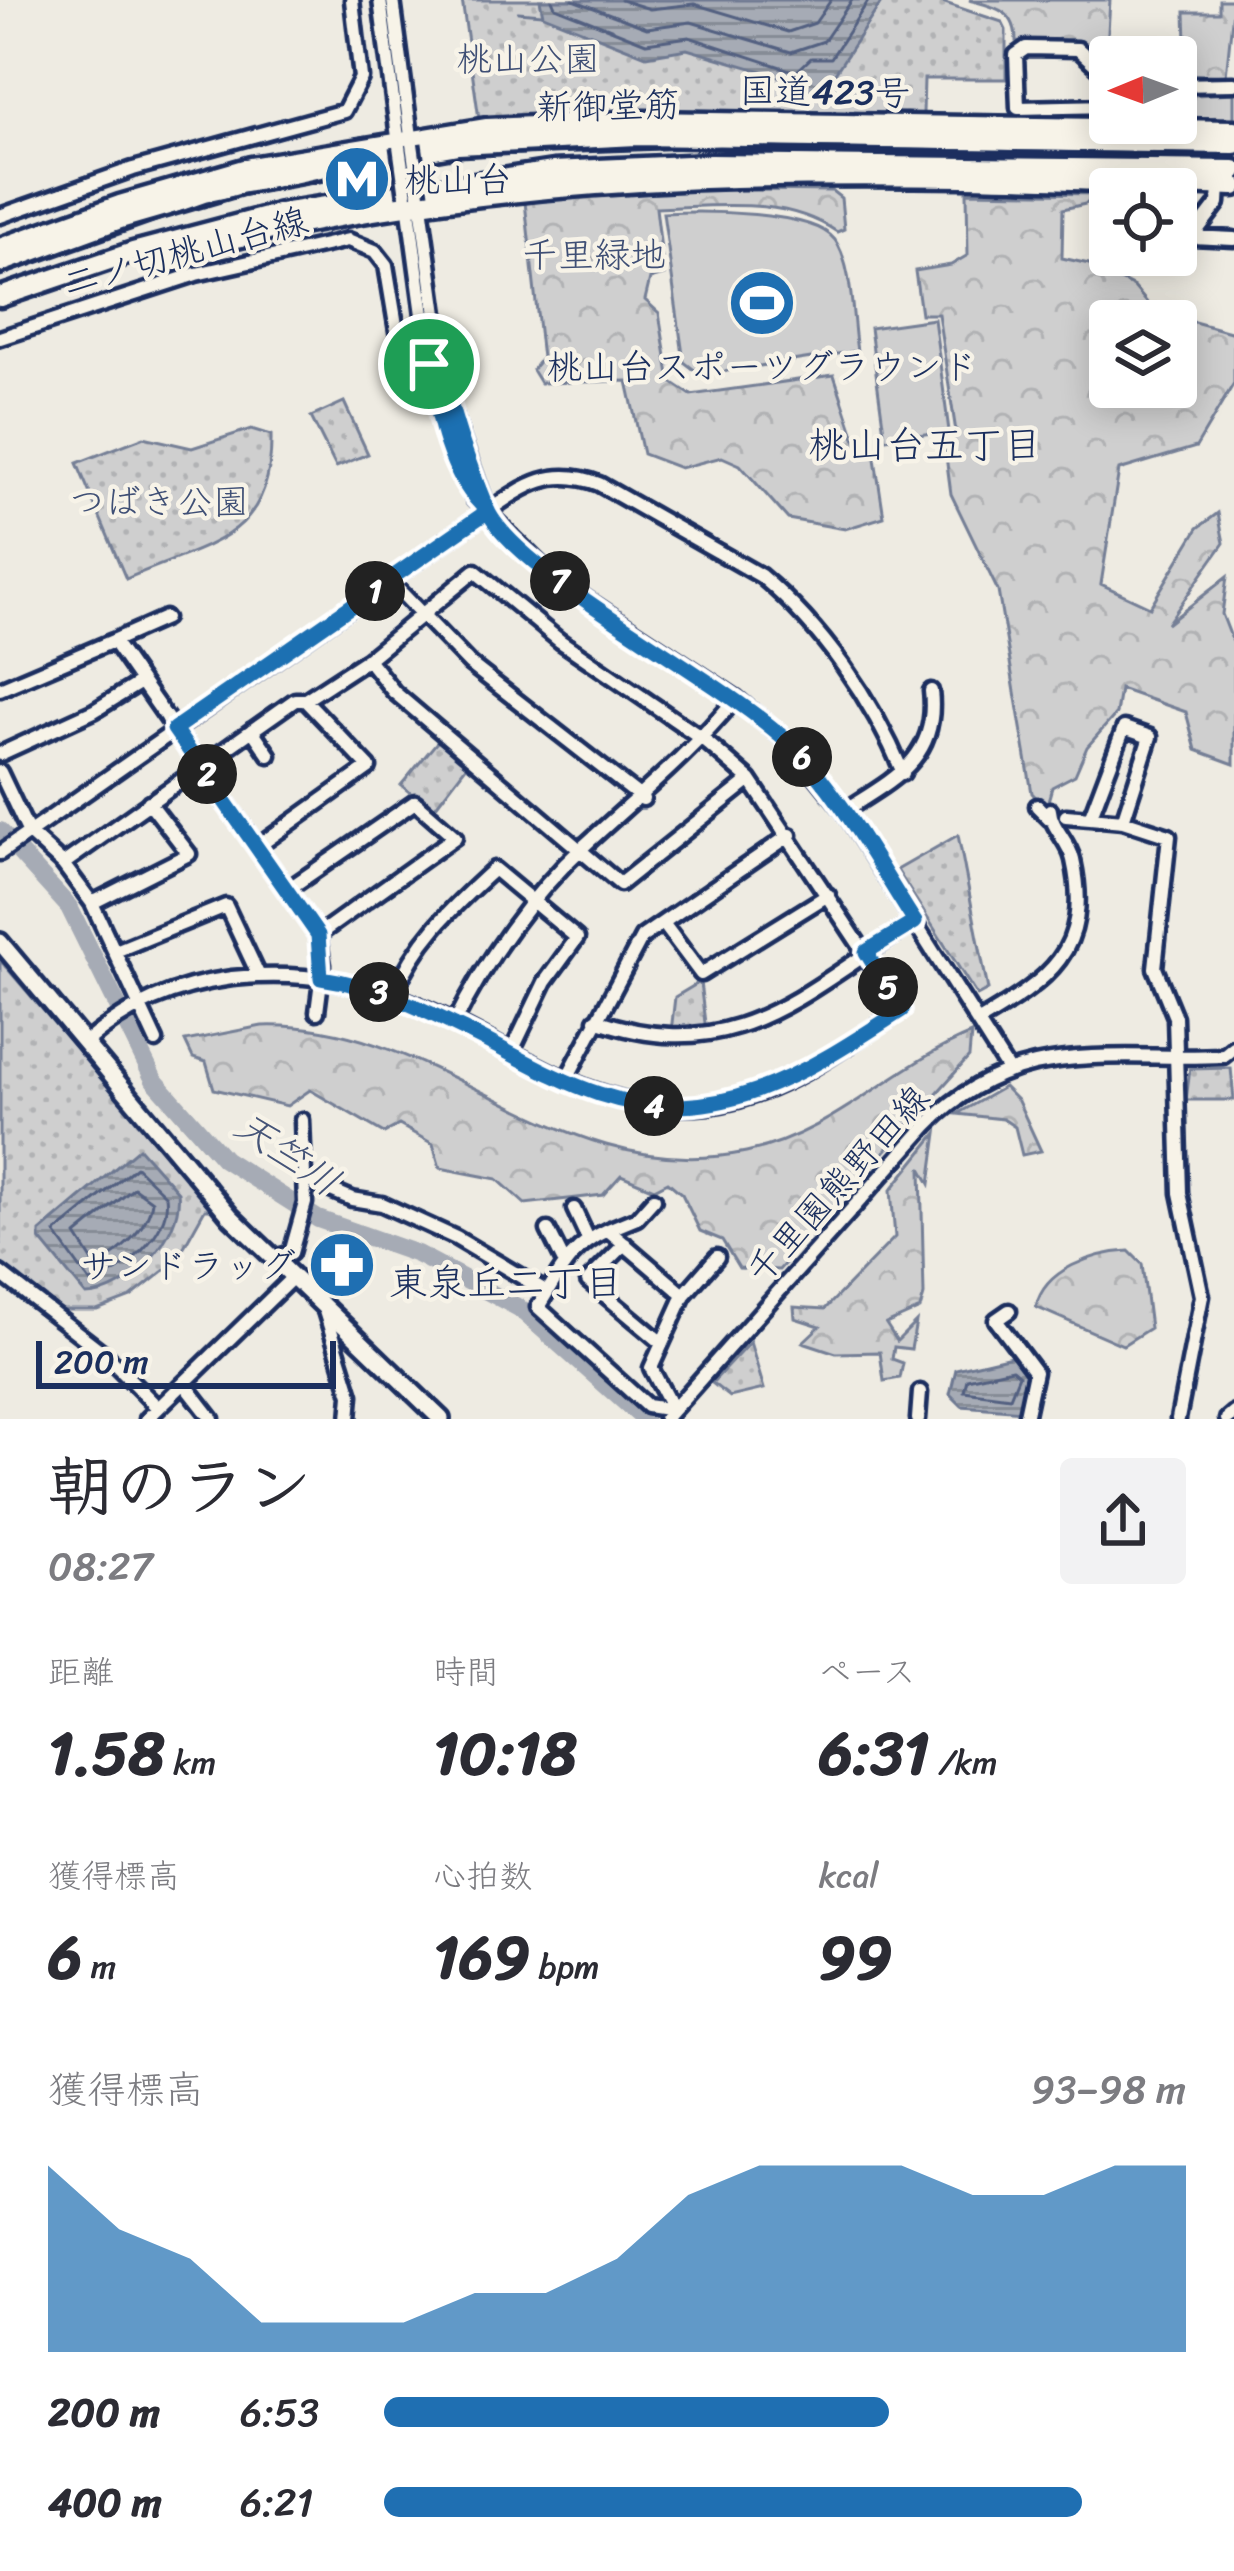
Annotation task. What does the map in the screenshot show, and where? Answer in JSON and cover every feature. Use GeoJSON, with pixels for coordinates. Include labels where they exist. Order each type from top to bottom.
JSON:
{"type":"FeatureCollection","features":[{"type":"Feature","properties":{"kind":"highway","name":"国道423号"},"geometry":{"type":"LineString","coordinates":[[0,248],[120,205],[251,166],[405,142],[612,121],[1089,126]]}},
{"type":"Feature","properties":{"kind":"highway"},"geometry":{"type":"LineString","coordinates":[[931,125],[1045,140]]}},
{"type":"Feature","properties":{"kind":"highway","name":"国道423号"},"geometry":{"type":"LineString","coordinates":[[1197,129],[1234,130]]}},
{"type":"Feature","properties":{"kind":"highway","name":"新御堂筋"},"geometry":{"type":"LineString","coordinates":[[0,263],[123,218],[240,184],[458,145],[636,136],[1234,144]]}},
{"type":"Feature","properties":{"kind":"highway","name":"新御堂筋"},"geometry":{"type":"LineString","coordinates":[[0,296],[258,218],[488,179],[692,165],[1234,170]]}},
{"type":"Feature","properties":{"kind":"highway"},"geometry":{"type":"LineString","coordinates":[[932,180],[1045,168]]}},
{"type":"Feature","properties":{"kind":"highway"},"geometry":{"type":"LineString","coordinates":[[0,310],[214,242],[413,198],[621,181],[1227,185]]}},
{"type":"Feature","properties":{"kind":"main road"},"geometry":{"type":"LineString","coordinates":[[0,942],[216,1200],[291,1279],[441,1419]]}},
{"type":"Feature","properties":{"kind":"street"},"geometry":{"type":"LineString","coordinates":[[0,216],[133,169],[344,111],[362,78],[352,0]]}},
{"type":"Feature","properties":{"kind":"street"},"geometry":{"type":"LineString","coordinates":[[380,0],[435,363],[488,511],[554,577],[736,698],[790,744],[844,811],[1006,1067]]}},
{"type":"Feature","properties":{"kind":"street"},"geometry":{"type":"LineString","coordinates":[[393,0],[405,142]]}},
{"type":"Feature","properties":{"kind":"street"},"geometry":{"type":"LineString","coordinates":[[1089,59],[1078,49],[1026,49],[1016,55],[1018,108],[1089,106]]}},
{"type":"Feature","properties":{"kind":"street"},"geometry":{"type":"LineString","coordinates":[[1197,85],[1234,84]]}},
{"type":"Feature","properties":{"kind":"street"},"geometry":{"type":"LineString","coordinates":[[1227,185],[1192,237],[1234,238]]}},
{"type":"Feature","properties":{"kind":"street","name":"二ノ切桃山台線"},"geometry":{"type":"LineString","coordinates":[[0,338],[178,279],[348,240],[375,251],[386,265],[402,361],[435,363]]}},
{"type":"Feature","properties":{"kind":"street"},"geometry":{"type":"LineString","coordinates":[[0,854],[540,479],[581,477],[761,576],[784,595],[867,700],[903,773]]}},
{"type":"Feature","properties":{"kind":"street"},"geometry":{"type":"LineString","coordinates":[[63,864],[295,700],[305,700],[368,658],[476,571],[560,641],[703,739],[750,780],[902,1010],[774,1088],[719,1104],[664,1107],[619,1100],[566,1080],[393,995],[321,978],[259,976],[202,983],[140,1001],[85,1043]]}},
{"type":"Feature","properties":{"kind":"street"},"geometry":{"type":"LineString","coordinates":[[390,580],[470,664],[643,799]]}},
{"type":"Feature","properties":{"kind":"street"},"geometry":{"type":"LineString","coordinates":[[0,689],[165,618]]}},
{"type":"Feature","properties":{"kind":"street"},"geometry":{"type":"LineString","coordinates":[[113,641],[318,935],[317,1012]]}},
{"type":"Feature","properties":{"kind":"street"},"geometry":{"type":"LineString","coordinates":[[368,658],[394,692],[620,884],[750,780]]}},
{"type":"Feature","properties":{"kind":"street"},"geometry":{"type":"LineString","coordinates":[[0,754],[94,711],[141,682]]}},
{"type":"Feature","properties":{"kind":"street"},"geometry":{"type":"LineString","coordinates":[[844,811],[903,773],[926,746],[934,715],[931,691]]}},
{"type":"Feature","properties":{"kind":"street"},"geometry":{"type":"LineString","coordinates":[[454,1024],[481,969],[581,848],[643,799],[736,698]]}},
{"type":"Feature","properties":{"kind":"street"},"geometry":{"type":"LineString","coordinates":[[257,847],[369,767],[305,700]]}},
{"type":"Feature","properties":{"kind":"street"},"geometry":{"type":"LineString","coordinates":[[1090,818],[1118,727],[1150,737],[1123,821]]}},
{"type":"Feature","properties":{"kind":"street"},"geometry":{"type":"LineString","coordinates":[[252,730],[268,754]]}},
{"type":"Feature","properties":{"kind":"street"},"geometry":{"type":"LineString","coordinates":[[0,772],[25,835],[63,864],[92,903],[118,950],[156,1041]]}},
{"type":"Feature","properties":{"kind":"street"},"geometry":{"type":"LineString","coordinates":[[92,903],[189,854],[149,802]]}},
{"type":"Feature","properties":{"kind":"street"},"geometry":{"type":"LineString","coordinates":[[287,890],[415,802],[454,837],[318,935]]}},
{"type":"Feature","properties":{"kind":"street"},"geometry":{"type":"LineString","coordinates":[[979,1022],[1048,977],[1070,946],[1075,866],[1051,813],[1123,821],[1169,836],[1155,968],[1174,1012],[1180,1192],[1202,1296],[1178,1419]]}},
{"type":"Feature","properties":{"kind":"street"},"geometry":{"type":"LineString","coordinates":[[566,1080],[642,937],[790,835]]}},
{"type":"Feature","properties":{"kind":"street"},"geometry":{"type":"LineString","coordinates":[[393,995],[409,956],[433,925],[494,869],[577,938],[545,982],[511,1053]]}},
{"type":"Feature","properties":{"kind":"street"},"geometry":{"type":"LineString","coordinates":[[663,923],[701,974],[828,895]]}},
{"type":"Feature","properties":{"kind":"street"},"geometry":{"type":"LineString","coordinates":[[118,950],[226,906],[259,976]]}},
{"type":"Feature","properties":{"kind":"street"},"geometry":{"type":"LineString","coordinates":[[596,1020],[644,1037],[692,1039],[725,1033],[782,1009],[915,922]]}},
{"type":"Feature","properties":{"kind":"street","name":"千里園熊野田線"},"geometry":{"type":"LineString","coordinates":[[669,1414],[926,1125],[964,1091],[1006,1067],[1060,1059],[1223,1056],[1234,1047]]}},
{"type":"Feature","properties":{"kind":"street"},"geometry":{"type":"LineString","coordinates":[[274,1258],[291,1253],[304,1203],[302,1120]]}},
{"type":"Feature","properties":{"kind":"street"},"geometry":{"type":"LineString","coordinates":[[304,1179],[352,1199],[382,1204],[456,1238],[548,1292]]}},
{"type":"Feature","properties":{"kind":"street"},"geometry":{"type":"LineString","coordinates":[[654,1198],[637,1219],[588,1239],[563,1261],[538,1307],[647,1406],[669,1414]]}},
{"type":"Feature","properties":{"kind":"street"},"geometry":{"type":"LineString","coordinates":[[574,1209],[588,1239]]}},
{"type":"Feature","properties":{"kind":"street"},"geometry":{"type":"LineString","coordinates":[[548,1230],[563,1261]]}},
{"type":"Feature","properties":{"kind":"street"},"geometry":{"type":"LineString","coordinates":[[608,1230],[684,1294]]}},
{"type":"Feature","properties":{"kind":"street"},"geometry":{"type":"LineString","coordinates":[[625,1244],[588,1281],[662,1343]]}},
{"type":"Feature","properties":{"kind":"street"},"geometry":{"type":"LineString","coordinates":[[669,1414],[650,1368],[684,1294],[717,1257]]}},
{"type":"Feature","properties":{"kind":"street"},"geometry":{"type":"LineString","coordinates":[[0,1273],[106,1355],[158,1408]]}},
{"type":"Feature","properties":{"kind":"street"},"geometry":{"type":"LineString","coordinates":[[147,1419],[291,1279]]}},
{"type":"Feature","properties":{"kind":"street"},"geometry":{"type":"LineString","coordinates":[[326,1311],[351,1395],[349,1419]]}},
{"type":"Feature","properties":{"kind":"street"},"geometry":{"type":"LineString","coordinates":[[1009,1311],[996,1320],[1035,1372],[1025,1419]]}},
{"type":"Feature","properties":{"kind":"street"},"geometry":{"type":"LineString","coordinates":[[184,1383],[212,1419]]}},
{"type":"Feature","properties":{"kind":"street"},"geometry":{"type":"LineString","coordinates":[[918,1419],[920,1392]]}},
{"type":"Feature","properties":{"kind":"street"},"geometry":{"type":"LineString","coordinates":[[1227,1419],[1234,1413]]}},
{"type":"Feature","properties":{"kind":"green space","name":"桃山公園"},"geometry":{"type":"Polygon","coordinates":[[[462,0],[936,0],[1002,22],[1006,79],[924,79],[923,114],[655,111],[479,119],[462,0]]]}},
{"type":"Feature","properties":{"kind":"green space"},"geometry":{"type":"Polygon","coordinates":[[[969,0],[1110,0],[1108,36],[1089,36],[1089,50],[1079,42],[1016,41],[1012,22],[995,8],[969,0]]]}},
{"type":"Feature","properties":{"kind":"green space"},"geometry":{"type":"Polygon","coordinates":[[[1219,0],[1234,0],[1226,76],[1197,75],[1197,36],[1186,36],[1185,12],[1219,12],[1219,0]]]}},
{"type":"Feature","properties":{"kind":"green space"},"geometry":{"type":"Polygon","coordinates":[[[1234,93],[1234,119],[1197,118],[1197,95],[1234,93]]]}},
{"type":"Feature","properties":{"kind":"green space","name":"千里緑地"},"geometry":{"type":"Polygon","coordinates":[[[656,189],[832,191],[841,198],[844,229],[837,232],[773,208],[656,208],[664,275],[650,279],[645,300],[659,313],[670,381],[691,395],[834,375],[859,450],[874,452],[884,517],[845,529],[788,519],[740,465],[722,457],[680,468],[643,454],[627,381],[540,383],[532,370],[542,358],[525,202],[656,189]]]}},
{"type":"Feature","properties":{"kind":"green space"},"geometry":{"type":"Polygon","coordinates":[[[967,192],[1089,194],[1085,204],[1063,209],[1062,258],[1089,264],[1089,276],[1112,276],[1134,287],[1145,300],[1089,300],[1089,408],[1197,408],[1197,323],[1234,333],[1234,383],[1196,447],[1119,470],[1101,584],[1150,607],[1198,528],[1218,513],[1224,543],[1167,624],[1227,577],[1222,614],[1234,645],[1234,764],[1196,750],[1186,712],[1120,689],[1116,714],[1087,747],[1075,775],[1052,787],[1046,808],[1032,793],[998,591],[951,494],[943,433],[956,432],[938,314],[921,314],[915,271],[951,265],[968,255],[967,192]]]}},
{"type":"Feature","properties":{"kind":"green space","name":"桃山台スポーツグラウンド"},"geometry":{"type":"Polygon","coordinates":[[[663,213],[754,214],[823,230],[835,240],[845,264],[857,351],[701,375],[684,362],[663,213]]]}},
{"type":"Feature","properties":{"kind":"green space"},"geometry":{"type":"Polygon","coordinates":[[[934,319],[949,431],[885,439],[870,328],[934,319]]]}},
{"type":"Feature","properties":{"kind":"green space"},"geometry":{"type":"Polygon","coordinates":[[[344,402],[368,454],[336,467],[311,417],[344,402]]]}},
{"type":"Feature","properties":{"kind":"green space","name":"つばき公園"},"geometry":{"type":"Polygon","coordinates":[[[251,429],[271,435],[269,470],[261,497],[248,517],[208,545],[126,579],[77,463],[144,437],[192,448],[251,429]]]}},
{"type":"Feature","properties":{"kind":"green space"},"geometry":{"type":"Polygon","coordinates":[[[442,736],[471,760],[432,811],[401,785],[442,736]]]}},
{"type":"Feature","properties":{"kind":"green space"},"geometry":{"type":"Polygon","coordinates":[[[958,835],[988,990],[977,996],[897,870],[958,835]]]}},
{"type":"Feature","properties":{"kind":"green space"},"geometry":{"type":"Polygon","coordinates":[[[0,960],[214,1209],[205,1209],[176,1261],[131,1297],[97,1310],[58,1310],[0,1264],[0,960]]]}},
{"type":"Feature","properties":{"kind":"green space"},"geometry":{"type":"Polygon","coordinates":[[[700,982],[706,1031],[671,1032],[675,997],[700,982]]]}},
{"type":"Feature","properties":{"kind":"green space"},"geometry":{"type":"Polygon","coordinates":[[[262,1026],[327,1031],[387,1049],[558,1128],[617,1148],[679,1158],[746,1152],[778,1143],[835,1115],[915,1063],[971,1034],[969,1057],[779,1270],[739,1268],[722,1240],[700,1231],[682,1194],[668,1182],[654,1189],[621,1175],[603,1195],[525,1204],[497,1179],[440,1168],[433,1144],[399,1125],[384,1133],[310,1090],[287,1106],[214,1089],[206,1062],[193,1058],[185,1041],[262,1026]]]}},
{"type":"Feature","properties":{"kind":"green space"},"geometry":{"type":"Polygon","coordinates":[[[1231,1068],[1234,1100],[1186,1100],[1190,1069],[1231,1068]]]}},
{"type":"Feature","properties":{"kind":"green space"},"geometry":{"type":"Polygon","coordinates":[[[1004,1087],[1018,1101],[1041,1151],[1022,1155],[1015,1127],[1003,1119],[957,1114],[1004,1087]]]}},
{"type":"Feature","properties":{"kind":"green space"},"geometry":{"type":"Polygon","coordinates":[[[937,1133],[930,1184],[921,1168],[924,1295],[920,1309],[886,1324],[897,1341],[916,1322],[911,1349],[894,1347],[892,1359],[903,1363],[900,1378],[884,1381],[880,1352],[836,1353],[803,1342],[820,1326],[795,1318],[794,1307],[825,1309],[895,1237],[891,1190],[937,1133]]]}},
{"type":"Feature","properties":{"kind":"green space"},"geometry":{"type":"Polygon","coordinates":[[[1129,1251],[1142,1264],[1150,1328],[1123,1345],[1036,1307],[1049,1282],[1060,1273],[1101,1255],[1129,1251]]]}},
{"type":"Feature","properties":{"kind":"green space"},"geometry":{"type":"Polygon","coordinates":[[[750,1342],[764,1389],[730,1397],[712,1383],[750,1342]]]}},
{"type":"Feature","properties":{"kind":"water"},"geometry":{"type":"Polygon","coordinates":[[[540,0],[883,0],[835,73],[806,97],[782,77],[687,49],[646,56],[543,15],[540,0]]]}},
{"type":"Feature","properties":{"kind":"water"},"geometry":{"type":"Polygon","coordinates":[[[139,1148],[178,1192],[172,1226],[135,1274],[119,1285],[86,1295],[40,1239],[40,1232],[139,1148]]]}},
{"type":"Feature","properties":{"kind":"water"},"geometry":{"type":"Polygon","coordinates":[[[1016,1355],[1031,1369],[1022,1411],[962,1406],[950,1394],[956,1369],[1016,1355]]]}},
{"type":"Feature","properties":{"kind":"waterway"},"geometry":{"type":"LineString","coordinates":[[518,12],[542,14]]}},
{"type":"Feature","properties":{"kind":"waterway","name":"天竺川"},"geometry":{"type":"LineString","coordinates":[[0,831],[69,907],[154,1080],[224,1159],[318,1219],[417,1254],[519,1308],[644,1419]]}},
{"type":"Feature","properties":{"kind":"railway"},"geometry":{"type":"LineString","coordinates":[[0,276],[207,203],[356,171],[464,156],[719,147],[1234,155]]}},
{"type":"Feature","properties":{"kind":"place","name":"桃山台"},"geometry":{"type":"Point","coordinates":[357,179]}},
{"type":"Feature","properties":{"kind":"place","name":"桃山台スポーツグラウンド"},"geometry":{"type":"Point","coordinates":[762,303]}},
{"type":"Feature","properties":{"kind":"place","name":"サンドラッグ"},"geometry":{"type":"Point","coordinates":[342,1265]}},
{"type":"Feature","properties":{"kind":"district","name":"桃山台五丁目"},"geometry":{"type":"Point","coordinates":[925,444]}},
{"type":"Feature","properties":{"kind":"district","name":"東泉丘二丁目"},"geometry":{"type":"Point","coordinates":[506,1282]}},
{"type":"Feature","properties":{"kind":"route"},"geometry":{"type":"LineString","coordinates":[[429,364],[441,362],[448,401],[488,511],[554,577],[736,698],[790,744],[830,791],[915,922],[866,952],[902,1010],[812,1069],[761,1093],[719,1104],[664,1107],[628,1102],[588,1090],[398,997],[321,978],[318,935],[174,729],[488,511],[474,499],[450,452],[429,364]]}}]}
